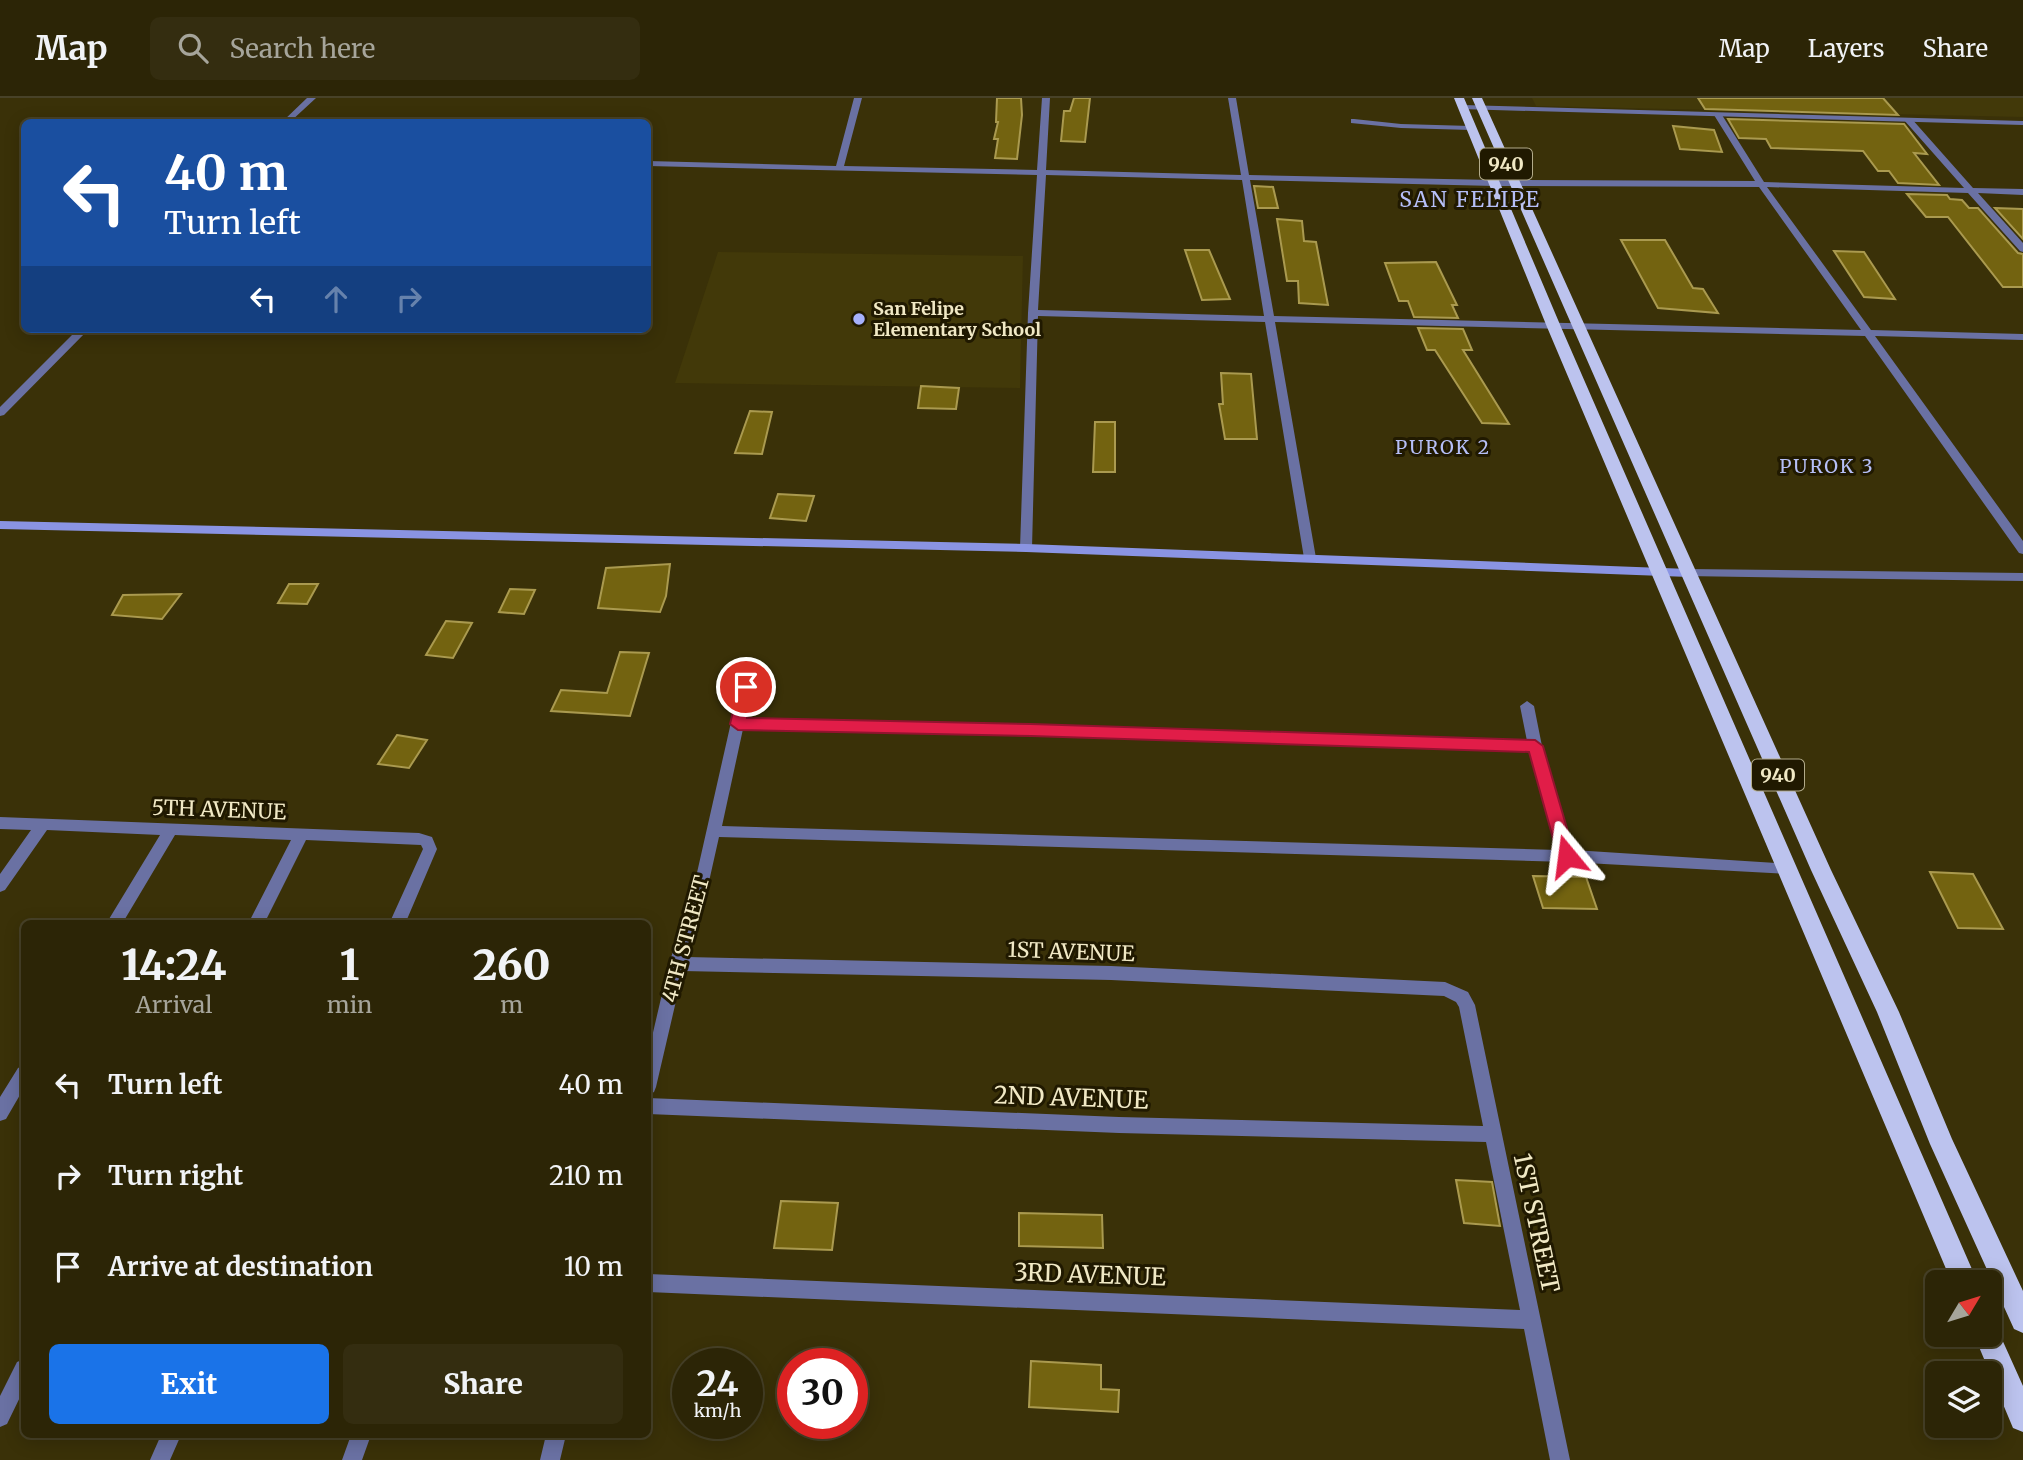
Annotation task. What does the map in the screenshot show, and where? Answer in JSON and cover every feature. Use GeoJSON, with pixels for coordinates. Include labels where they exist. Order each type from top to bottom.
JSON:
{"type":"FeatureCollection","features":[{"type":"Feature","properties":{"kind":"highway","name":"940"},"geometry":{"type":"LineString","coordinates":[[1461,103],[1554,327],[1959,1270]]}},
{"type":"Feature","properties":{"kind":"highway","name":"940"},"geometry":{"type":"LineString","coordinates":[[1479,103],[1821,870],[1888,1012],[1942,1144],[2023,1320]]}},
{"type":"Feature","properties":{"kind":"highway"},"geometry":{"type":"LineString","coordinates":[[1993,1348],[2023,1418]]}},
{"type":"Feature","properties":{"kind":"main road"},"geometry":{"type":"LineString","coordinates":[[0,525],[1026,548],[1689,573]]}},
{"type":"Feature","properties":{"kind":"street"},"geometry":{"type":"LineString","coordinates":[[289,119],[312,98]]}},
{"type":"Feature","properties":{"kind":"street"},"geometry":{"type":"LineString","coordinates":[[840,167],[858,98]]}},
{"type":"Feature","properties":{"kind":"street"},"geometry":{"type":"LineString","coordinates":[[1026,548],[1033,313],[1046,98]]}},
{"type":"Feature","properties":{"kind":"street"},"geometry":{"type":"LineString","coordinates":[[1232,98],[1311,558]]}},
{"type":"Feature","properties":{"kind":"street"},"geometry":{"type":"LineString","coordinates":[[1461,103],[1718,115],[2023,123]]}},
{"type":"Feature","properties":{"kind":"street"},"geometry":{"type":"LineString","coordinates":[[1718,115],[1761,184],[2023,550]]}},
{"type":"Feature","properties":{"kind":"street"},"geometry":{"type":"LineString","coordinates":[[1908,120],[2023,249]]}},
{"type":"Feature","properties":{"kind":"street"},"geometry":{"type":"LineString","coordinates":[[1354,121],[1401,126],[1472,128]]}},
{"type":"Feature","properties":{"kind":"street"},"geometry":{"type":"LineString","coordinates":[[651,164],[1494,183],[1761,184],[2023,192]]}},
{"type":"Feature","properties":{"kind":"street"},"geometry":{"type":"LineString","coordinates":[[1033,313],[2023,337]]}},
{"type":"Feature","properties":{"kind":"street"},"geometry":{"type":"LineString","coordinates":[[0,413],[80,333]]}},
{"type":"Feature","properties":{"kind":"street"},"geometry":{"type":"LineString","coordinates":[[1689,573],[2023,577]]}},
{"type":"Feature","properties":{"kind":"street","name":"4TH STREET"},"geometry":{"type":"LineString","coordinates":[[651,1074],[677,964],[701,886],[746,687]]}},
{"type":"Feature","properties":{"kind":"street"},"geometry":{"type":"LineString","coordinates":[[1527,706],[1535,746],[1567,856]]}},
{"type":"Feature","properties":{"kind":"street"},"geometry":{"type":"LineString","coordinates":[[738,724],[1535,746]]}},
{"type":"Feature","properties":{"kind":"street","name":"5TH AVENUE"},"geometry":{"type":"LineString","coordinates":[[0,823],[302,833],[427,841],[430,849],[399,920]]}},
{"type":"Feature","properties":{"kind":"street"},"geometry":{"type":"LineString","coordinates":[[0,886],[42,826]]}},
{"type":"Feature","properties":{"kind":"street"},"geometry":{"type":"LineString","coordinates":[[116,920],[171,829]]}},
{"type":"Feature","properties":{"kind":"street"},"geometry":{"type":"LineString","coordinates":[[713,831],[1567,856],[1787,868]]}},
{"type":"Feature","properties":{"kind":"street"},"geometry":{"type":"LineString","coordinates":[[258,920],[302,833]]}},
{"type":"Feature","properties":{"kind":"street","name":"1ST AVENUE"},"geometry":{"type":"LineString","coordinates":[[677,964],[1111,973],[1445,989],[1462,997]]}},
{"type":"Feature","properties":{"kind":"street","name":"1ST STREET"},"geometry":{"type":"LineString","coordinates":[[1462,997],[1467,1005],[1560,1460]]}},
{"type":"Feature","properties":{"kind":"street"},"geometry":{"type":"LineString","coordinates":[[0,1113],[21,1078]]}},
{"type":"Feature","properties":{"kind":"street","name":"2ND AVENUE"},"geometry":{"type":"LineString","coordinates":[[651,1107],[1119,1125],[1493,1134]]}},
{"type":"Feature","properties":{"kind":"street","name":"3RD AVENUE"},"geometry":{"type":"LineString","coordinates":[[651,1283],[1531,1320]]}},
{"type":"Feature","properties":{"kind":"street"},"geometry":{"type":"LineString","coordinates":[[0,1417],[21,1375]]}},
{"type":"Feature","properties":{"kind":"street"},"geometry":{"type":"LineString","coordinates":[[160,1460],[170,1438]]}},
{"type":"Feature","properties":{"kind":"street"},"geometry":{"type":"LineString","coordinates":[[352,1460],[360,1438]]}},
{"type":"Feature","properties":{"kind":"street"},"geometry":{"type":"LineString","coordinates":[[550,1460],[555,1438]]}},
{"type":"Feature","properties":{"kind":"shaded area"},"geometry":{"type":"Polygon","coordinates":[[[1532,98],[2023,98],[2023,117],[1536,106],[1532,98]]]}},
{"type":"Feature","properties":{"kind":"shaded area","name":"San Felipe Elementary School"},"geometry":{"type":"Polygon","coordinates":[[[718,252],[1023,256],[1020,388],[675,383],[718,252]]]}},
{"type":"Feature","properties":{"kind":"building"},"geometry":{"type":"Polygon","coordinates":[[[997,98],[1021,98],[1022,115],[1017,159],[995,158],[998,139],[994,139],[998,122],[997,98]]]}},
{"type":"Feature","properties":{"kind":"building"},"geometry":{"type":"Polygon","coordinates":[[[1074,98],[1090,98],[1085,142],[1061,141],[1064,111],[1070,111],[1074,98]]]}},
{"type":"Feature","properties":{"kind":"building"},"geometry":{"type":"Polygon","coordinates":[[[1698,98],[1883,98],[1898,115],[1705,109],[1698,98]]]}},
{"type":"Feature","properties":{"kind":"building"},"geometry":{"type":"Polygon","coordinates":[[[1728,119],[1904,124],[1927,154],[1914,153],[1939,185],[1898,183],[1889,171],[1878,171],[1863,151],[1771,148],[1766,139],[1739,138],[1728,119]]]}},
{"type":"Feature","properties":{"kind":"building"},"geometry":{"type":"Polygon","coordinates":[[[1673,126],[1714,130],[1722,152],[1680,149],[1673,126]]]}},
{"type":"Feature","properties":{"kind":"building"},"geometry":{"type":"Polygon","coordinates":[[[1254,186],[1273,187],[1278,208],[1258,208],[1254,186]]]}},
{"type":"Feature","properties":{"kind":"building"},"geometry":{"type":"Polygon","coordinates":[[[1907,194],[1947,195],[1950,199],[1962,200],[1969,208],[1978,208],[2018,253],[2023,254],[2023,287],[2003,287],[1948,217],[1926,217],[1907,194]]]}},
{"type":"Feature","properties":{"kind":"building"},"geometry":{"type":"Polygon","coordinates":[[[1995,208],[2023,209],[2023,239],[1995,208]]]}},
{"type":"Feature","properties":{"kind":"building"},"geometry":{"type":"Polygon","coordinates":[[[1277,219],[1302,221],[1304,241],[1316,242],[1328,305],[1299,303],[1298,281],[1287,281],[1277,219]]]}},
{"type":"Feature","properties":{"kind":"building"},"geometry":{"type":"Polygon","coordinates":[[[1621,240],[1665,240],[1693,288],[1703,289],[1718,313],[1658,308],[1621,240]]]}},
{"type":"Feature","properties":{"kind":"building"},"geometry":{"type":"Polygon","coordinates":[[[1185,250],[1209,250],[1230,299],[1202,300],[1185,250]]]}},
{"type":"Feature","properties":{"kind":"building"},"geometry":{"type":"Polygon","coordinates":[[[1834,251],[1864,252],[1895,299],[1864,297],[1834,251]]]}},
{"type":"Feature","properties":{"kind":"building"},"geometry":{"type":"Polygon","coordinates":[[[1436,262],[1457,305],[1452,305],[1458,318],[1414,317],[1408,301],[1399,301],[1385,263],[1436,262]]]}},
{"type":"Feature","properties":{"kind":"building"},"geometry":{"type":"Polygon","coordinates":[[[1418,328],[1463,329],[1472,350],[1463,350],[1509,424],[1482,423],[1435,350],[1427,350],[1418,328]]]}},
{"type":"Feature","properties":{"kind":"building"},"geometry":{"type":"Polygon","coordinates":[[[1221,373],[1251,374],[1257,439],[1225,439],[1219,404],[1223,404],[1221,373]]]}},
{"type":"Feature","properties":{"kind":"building"},"geometry":{"type":"Polygon","coordinates":[[[921,386],[959,388],[956,409],[918,408],[921,386]]]}},
{"type":"Feature","properties":{"kind":"building"},"geometry":{"type":"Polygon","coordinates":[[[750,411],[772,412],[762,454],[735,453],[750,411]]]}},
{"type":"Feature","properties":{"kind":"building"},"geometry":{"type":"Polygon","coordinates":[[[1095,422],[1115,422],[1115,472],[1093,472],[1095,422]]]}},
{"type":"Feature","properties":{"kind":"building"},"geometry":{"type":"Polygon","coordinates":[[[778,494],[814,496],[806,521],[770,518],[778,494]]]}},
{"type":"Feature","properties":{"kind":"building"},"geometry":{"type":"Polygon","coordinates":[[[670,564],[666,596],[660,612],[598,608],[606,568],[670,564]]]}},
{"type":"Feature","properties":{"kind":"building"},"geometry":{"type":"Polygon","coordinates":[[[289,584],[318,584],[307,604],[278,603],[289,584]]]}},
{"type":"Feature","properties":{"kind":"building"},"geometry":{"type":"Polygon","coordinates":[[[510,589],[535,590],[524,614],[499,612],[510,589]]]}},
{"type":"Feature","properties":{"kind":"building"},"geometry":{"type":"Polygon","coordinates":[[[181,594],[162,619],[112,615],[123,595],[181,594]]]}},
{"type":"Feature","properties":{"kind":"building"},"geometry":{"type":"Polygon","coordinates":[[[446,621],[472,623],[453,658],[426,655],[446,621]]]}},
{"type":"Feature","properties":{"kind":"building"},"geometry":{"type":"Polygon","coordinates":[[[620,652],[649,653],[630,716],[551,711],[561,690],[607,693],[620,652]]]}},
{"type":"Feature","properties":{"kind":"building"},"geometry":{"type":"Polygon","coordinates":[[[397,735],[427,740],[409,768],[378,764],[397,735]]]}},
{"type":"Feature","properties":{"kind":"building"},"geometry":{"type":"Polygon","coordinates":[[[1930,872],[1973,874],[2003,929],[1958,928],[1930,872]]]}},
{"type":"Feature","properties":{"kind":"building"},"geometry":{"type":"Polygon","coordinates":[[[1533,876],[1586,877],[1597,909],[1543,908],[1533,876]]]}},
{"type":"Feature","properties":{"kind":"building"},"geometry":{"type":"Polygon","coordinates":[[[1456,1180],[1492,1182],[1500,1226],[1464,1223],[1456,1180]]]}},
{"type":"Feature","properties":{"kind":"building"},"geometry":{"type":"Polygon","coordinates":[[[781,1201],[838,1203],[832,1250],[774,1248],[781,1201]]]}},
{"type":"Feature","properties":{"kind":"building"},"geometry":{"type":"Polygon","coordinates":[[[1019,1213],[1102,1215],[1103,1248],[1019,1246],[1019,1213]]]}},
{"type":"Feature","properties":{"kind":"building"},"geometry":{"type":"Polygon","coordinates":[[[1031,1361],[1101,1365],[1101,1389],[1119,1390],[1118,1412],[1029,1407],[1031,1361]]]}},
{"type":"Feature","properties":{"kind":"place","name":"San Felipe Elementary School"},"geometry":{"type":"Point","coordinates":[859,319]}},
{"type":"Feature","properties":{"kind":"district","name":"SAN FELIPE"},"geometry":{"type":"Point","coordinates":[1470,200]}},
{"type":"Feature","properties":{"kind":"district","name":"PUROK 2"},"geometry":{"type":"Point","coordinates":[1443,447]}},
{"type":"Feature","properties":{"kind":"district","name":"PUROK 3"},"geometry":{"type":"Point","coordinates":[1827,466]}},
{"type":"Feature","properties":{"kind":"route"},"geometry":{"type":"LineString","coordinates":[[746,687],[738,724],[1535,746],[1567,856]]}}]}
